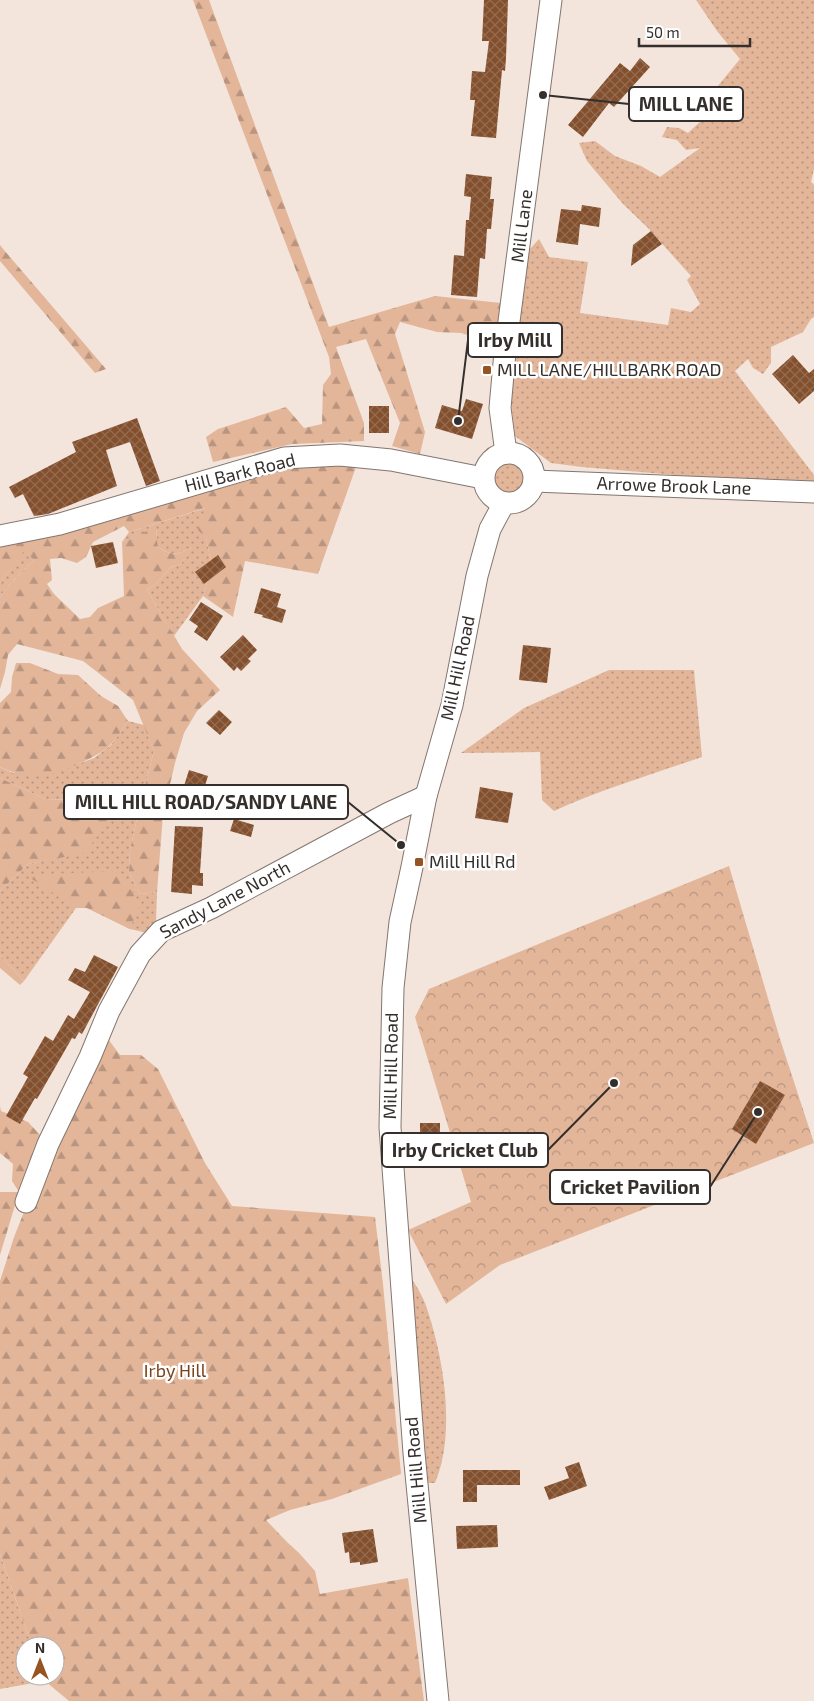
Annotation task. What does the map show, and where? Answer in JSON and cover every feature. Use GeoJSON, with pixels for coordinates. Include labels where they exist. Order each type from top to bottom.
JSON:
{"type":"FeatureCollection","features":[{"type":"Feature","properties":{"kind":"street","name":"Mill Lane"},"geometry":{"type":"LineString","coordinates":[[506,453],[500,408],[505,352],[551,0]]}},
{"type":"Feature","properties":{"kind":"street"},"geometry":{"type":"LineString","coordinates":[[506,453],[519,455],[527,460],[534,481],[527,496],[518,501],[504,503],[491,496],[484,478],[486,468],[491,460],[506,453]]}},
{"type":"Feature","properties":{"kind":"street","name":"Hill Bark Road"},"geometry":{"type":"LineString","coordinates":[[0,536],[60,524],[284,458],[340,455],[391,460],[484,478]]}},
{"type":"Feature","properties":{"kind":"street","name":"Arrowe Brook Lane"},"geometry":{"type":"LineString","coordinates":[[534,481],[814,492]]}},
{"type":"Feature","properties":{"kind":"street","name":"Mill Hill Road"},"geometry":{"type":"LineString","coordinates":[[438,1701],[414,1453],[390,1127],[393,988],[400,922],[426,796],[452,705],[477,576],[490,529],[504,503]]}},
{"type":"Feature","properties":{"kind":"street","name":"Sandy Lane North"},"geometry":{"type":"LineString","coordinates":[[26,1202],[48,1144],[90,1057],[109,1010],[140,954],[161,931],[211,908],[364,826],[426,796]]}},
{"type":"Feature","properties":{"kind":"green space"},"geometry":{"type":"Polygon","coordinates":[[[193,0],[209,0],[329,327],[435,296],[501,303],[498,345],[461,333],[437,332],[400,322],[395,334],[425,432],[420,454],[392,446],[400,423],[366,339],[336,347],[364,423],[364,441],[292,444],[213,462],[206,437],[218,429],[286,407],[304,428],[322,424],[323,385],[331,374],[329,357],[193,0]]]}},
{"type":"Feature","properties":{"kind":"green space"},"geometry":{"type":"Polygon","coordinates":[[[696,0],[814,0],[814,169],[811,182],[814,185],[814,317],[803,332],[771,347],[771,363],[763,374],[753,368],[748,359],[735,371],[814,475],[814,481],[710,478],[551,463],[515,436],[511,400],[518,323],[529,250],[539,239],[549,257],[588,262],[580,313],[668,325],[671,308],[691,312],[700,304],[687,280],[691,276],[648,228],[623,204],[587,161],[579,143],[595,141],[615,156],[641,166],[660,177],[700,148],[686,150],[677,140],[662,137],[667,127],[679,128],[688,133],[704,118],[708,98],[740,59],[717,31],[696,0]]]}},
{"type":"Feature","properties":{"kind":"green space"},"geometry":{"type":"Polygon","coordinates":[[[0,245],[106,369],[95,373],[0,261],[0,245]]]}},
{"type":"Feature","properties":{"kind":"green space"},"geometry":{"type":"Polygon","coordinates":[[[508,463],[514,464],[522,472],[522,484],[514,492],[508,493],[502,492],[494,484],[493,478],[494,472],[502,464],[508,463]]]}},
{"type":"Feature","properties":{"kind":"green space"},"geometry":{"type":"Polygon","coordinates":[[[346,465],[356,467],[318,574],[245,561],[233,617],[203,596],[212,567],[206,538],[198,530],[205,508],[129,532],[124,526],[93,542],[86,557],[77,563],[61,558],[50,559],[52,580],[47,584],[54,594],[80,619],[90,617],[98,608],[124,596],[122,542],[156,527],[158,547],[163,550],[176,554],[193,546],[181,564],[171,567],[157,583],[147,590],[182,649],[220,690],[197,711],[184,733],[163,814],[157,892],[140,894],[129,872],[130,850],[154,751],[133,700],[83,661],[17,644],[8,655],[0,689],[0,597],[8,586],[34,560],[24,551],[0,583],[0,542],[272,467],[346,465]]]}},
{"type":"Feature","properties":{"kind":"green space"},"geometry":{"type":"Polygon","coordinates":[[[206,508],[206,538],[212,567],[203,596],[174,636],[147,590],[157,583],[171,567],[181,564],[192,547],[175,554],[163,550],[158,547],[156,528],[122,542],[129,532],[206,508]]]}},
{"type":"Feature","properties":{"kind":"green space"},"geometry":{"type":"Polygon","coordinates":[[[24,550],[34,560],[8,586],[0,597],[0,583],[24,550]]]}},
{"type":"Feature","properties":{"kind":"green space"},"geometry":{"type":"Polygon","coordinates":[[[16,663],[30,663],[58,674],[78,675],[101,696],[118,706],[128,721],[114,741],[103,751],[52,774],[30,776],[0,767],[0,703],[11,692],[12,677],[16,663]]]}},
{"type":"Feature","properties":{"kind":"green space"},"geometry":{"type":"Polygon","coordinates":[[[609,670],[694,670],[702,757],[609,789],[554,811],[542,800],[540,752],[461,753],[524,708],[609,670]]]}},
{"type":"Feature","properties":{"kind":"green space"},"geometry":{"type":"Polygon","coordinates":[[[128,721],[144,725],[154,751],[130,850],[129,872],[140,894],[157,892],[156,921],[152,934],[130,929],[87,908],[76,908],[24,981],[0,955],[0,891],[28,864],[85,852],[90,794],[79,800],[45,799],[0,778],[0,767],[13,773],[62,770],[94,758],[111,745],[128,721]]]}},
{"type":"Feature","properties":{"kind":"green space"},"geometry":{"type":"Polygon","coordinates":[[[0,778],[45,799],[79,800],[90,794],[102,793],[109,805],[111,817],[85,853],[28,864],[0,891],[0,778]]]}},
{"type":"Feature","properties":{"kind":"green space"},"geometry":{"type":"Polygon","coordinates":[[[729,866],[780,1039],[814,1143],[500,1265],[446,1304],[408,1230],[471,1202],[415,1017],[429,989],[729,866]]]}},
{"type":"Feature","properties":{"kind":"green space"},"geometry":{"type":"Polygon","coordinates":[[[120,871],[140,904],[130,929],[87,908],[76,908],[26,875],[120,871]]]}},
{"type":"Feature","properties":{"kind":"green space"},"geometry":{"type":"Polygon","coordinates":[[[0,955],[24,981],[20,985],[0,968],[0,955]]]}},
{"type":"Feature","properties":{"kind":"green space","name":"Irby Hill"},"geometry":{"type":"Polygon","coordinates":[[[108,1039],[120,1055],[141,1055],[158,1069],[205,1163],[232,1206],[375,1217],[401,1474],[332,1499],[290,1510],[266,1520],[315,1571],[320,1594],[408,1578],[424,1701],[69,1701],[51,1686],[65,1686],[65,1636],[29,1636],[0,1554],[0,1281],[14,1237],[36,1182],[108,1039]]]}},
{"type":"Feature","properties":{"kind":"green space"},"geometry":{"type":"Polygon","coordinates":[[[0,1106],[1,1111],[28,1122],[42,1137],[19,1192],[12,1181],[13,1164],[0,1153],[0,1106]]]}},
{"type":"Feature","properties":{"kind":"green space"},"geometry":{"type":"Polygon","coordinates":[[[0,1192],[19,1192],[0,1255],[0,1192]]]}},
{"type":"Feature","properties":{"kind":"green space"},"geometry":{"type":"Polygon","coordinates":[[[410,1276],[423,1299],[432,1323],[445,1393],[445,1441],[442,1463],[435,1483],[427,1483],[410,1276]]]}},
{"type":"Feature","properties":{"kind":"green space"},"geometry":{"type":"Polygon","coordinates":[[[0,1554],[29,1636],[15,1636],[15,1686],[17,1686],[0,1689],[0,1554]]]}},
{"type":"Feature","properties":{"kind":"building"},"geometry":{"type":"Polygon","coordinates":[[[484,0],[508,0],[505,71],[502,70],[496,138],[471,136],[475,100],[470,100],[472,71],[485,72],[489,41],[482,41],[484,0]]]}},
{"type":"Feature","properties":{"kind":"building"},"geometry":{"type":"Polygon","coordinates":[[[640,58],[650,67],[614,107],[609,103],[583,137],[568,125],[620,63],[630,71],[640,58]]]}},
{"type":"Feature","properties":{"kind":"building"},"geometry":{"type":"Polygon","coordinates":[[[466,174],[492,177],[490,199],[494,199],[491,229],[487,229],[485,259],[480,258],[477,297],[451,295],[454,255],[464,256],[466,220],[469,220],[471,197],[464,196],[466,174]]]}},
{"type":"Feature","properties":{"kind":"building"},"geometry":{"type":"Polygon","coordinates":[[[582,205],[601,208],[599,227],[580,224],[578,245],[556,242],[561,209],[581,211],[582,205]]]}},
{"type":"Feature","properties":{"kind":"building"},"geometry":{"type":"Polygon","coordinates":[[[651,231],[662,244],[631,266],[633,245],[651,231]]]}},
{"type":"Feature","properties":{"kind":"building"},"geometry":{"type":"Polygon","coordinates":[[[793,355],[809,373],[814,369],[814,391],[799,404],[772,374],[793,355]]]}},
{"type":"Feature","properties":{"kind":"building"},"geometry":{"type":"Polygon","coordinates":[[[466,399],[483,404],[472,439],[435,428],[442,405],[462,411],[466,399]]]}},
{"type":"Feature","properties":{"kind":"building"},"geometry":{"type":"Polygon","coordinates":[[[369,406],[389,406],[389,433],[369,433],[369,406]]]}},
{"type":"Feature","properties":{"kind":"building"},"geometry":{"type":"Polygon","coordinates":[[[137,418],[160,481],[146,486],[130,442],[106,450],[117,486],[48,514],[34,516],[23,494],[15,498],[9,487],[76,452],[72,442],[137,418]]]}},
{"type":"Feature","properties":{"kind":"building"},"geometry":{"type":"Polygon","coordinates":[[[113,542],[118,563],[96,568],[91,546],[113,542]]]}},
{"type":"Feature","properties":{"kind":"building"},"geometry":{"type":"Polygon","coordinates":[[[218,555],[226,567],[204,584],[195,572],[218,555]]]}},
{"type":"Feature","properties":{"kind":"building"},"geometry":{"type":"Polygon","coordinates":[[[261,588],[281,594],[277,607],[286,610],[282,623],[254,613],[261,588]]]}},
{"type":"Feature","properties":{"kind":"building"},"geometry":{"type":"Polygon","coordinates":[[[201,602],[223,616],[207,641],[194,632],[198,626],[189,620],[201,602]]]}},
{"type":"Feature","properties":{"kind":"building"},"geometry":{"type":"Polygon","coordinates":[[[243,635],[257,650],[248,659],[251,661],[241,671],[237,667],[234,671],[220,657],[243,635]]]}},
{"type":"Feature","properties":{"kind":"building"},"geometry":{"type":"Polygon","coordinates":[[[523,645],[551,648],[547,683],[519,680],[523,645]]]}},
{"type":"Feature","properties":{"kind":"building"},"geometry":{"type":"Polygon","coordinates":[[[219,710],[232,722],[220,735],[206,723],[219,710]]]}},
{"type":"Feature","properties":{"kind":"building"},"geometry":{"type":"Polygon","coordinates":[[[189,770],[208,776],[203,792],[184,786],[189,770]]]}},
{"type":"Feature","properties":{"kind":"building"},"geometry":{"type":"Polygon","coordinates":[[[480,787],[513,793],[508,823],[475,818],[480,787]]]}},
{"type":"Feature","properties":{"kind":"building"},"geometry":{"type":"Polygon","coordinates":[[[234,819],[254,825],[251,837],[230,831],[234,819]]]}},
{"type":"Feature","properties":{"kind":"building"},"geometry":{"type":"Polygon","coordinates":[[[175,826],[203,827],[200,873],[203,873],[203,886],[192,885],[192,894],[171,892],[175,826]]]}},
{"type":"Feature","properties":{"kind":"building"},"geometry":{"type":"Polygon","coordinates":[[[94,955],[118,967],[82,1034],[79,1032],[75,1039],[72,1038],[37,1099],[35,1098],[20,1124],[6,1116],[28,1077],[23,1074],[45,1036],[53,1041],[68,1015],[74,1019],[90,992],[68,980],[75,968],[85,972],[94,955]]]}},
{"type":"Feature","properties":{"kind":"building"},"geometry":{"type":"Polygon","coordinates":[[[760,1081],[785,1095],[756,1144],[732,1129],[760,1081]]]}},
{"type":"Feature","properties":{"kind":"building"},"geometry":{"type":"Polygon","coordinates":[[[420,1123],[440,1123],[440,1141],[420,1141],[420,1123]]]}},
{"type":"Feature","properties":{"kind":"building"},"geometry":{"type":"Polygon","coordinates":[[[579,1462],[587,1486],[549,1500],[544,1487],[569,1478],[565,1467],[579,1462]]]}},
{"type":"Feature","properties":{"kind":"building"},"geometry":{"type":"Polygon","coordinates":[[[463,1470],[520,1470],[520,1485],[477,1485],[477,1502],[463,1502],[463,1470]]]}},
{"type":"Feature","properties":{"kind":"building"},"geometry":{"type":"Polygon","coordinates":[[[497,1525],[498,1547],[457,1549],[456,1526],[497,1525]]]}},
{"type":"Feature","properties":{"kind":"building"},"geometry":{"type":"Polygon","coordinates":[[[373,1529],[378,1562],[360,1565],[360,1562],[350,1563],[349,1552],[345,1553],[342,1533],[373,1529]]]}},
{"type":"Feature","properties":{"kind":"place","name":"MILL LANE"},"geometry":{"type":"Point","coordinates":[543,95]}},
{"type":"Feature","properties":{"kind":"place","name":"MILL LANE/HILLBARK ROAD"},"geometry":{"type":"Point","coordinates":[487,370]}},
{"type":"Feature","properties":{"kind":"place","name":"Irby Mill"},"geometry":{"type":"Point","coordinates":[458,421]}},
{"type":"Feature","properties":{"kind":"place","name":"MILL HILL ROAD/SANDY LANE"},"geometry":{"type":"Point","coordinates":[401,845]}},
{"type":"Feature","properties":{"kind":"place","name":"Mill Hill Rd"},"geometry":{"type":"Point","coordinates":[419,862]}},
{"type":"Feature","properties":{"kind":"place","name":"Irby Cricket Club"},"geometry":{"type":"Point","coordinates":[614,1083]}},
{"type":"Feature","properties":{"kind":"place","name":"Cricket Pavilion"},"geometry":{"type":"Point","coordinates":[758,1112]}}]}
